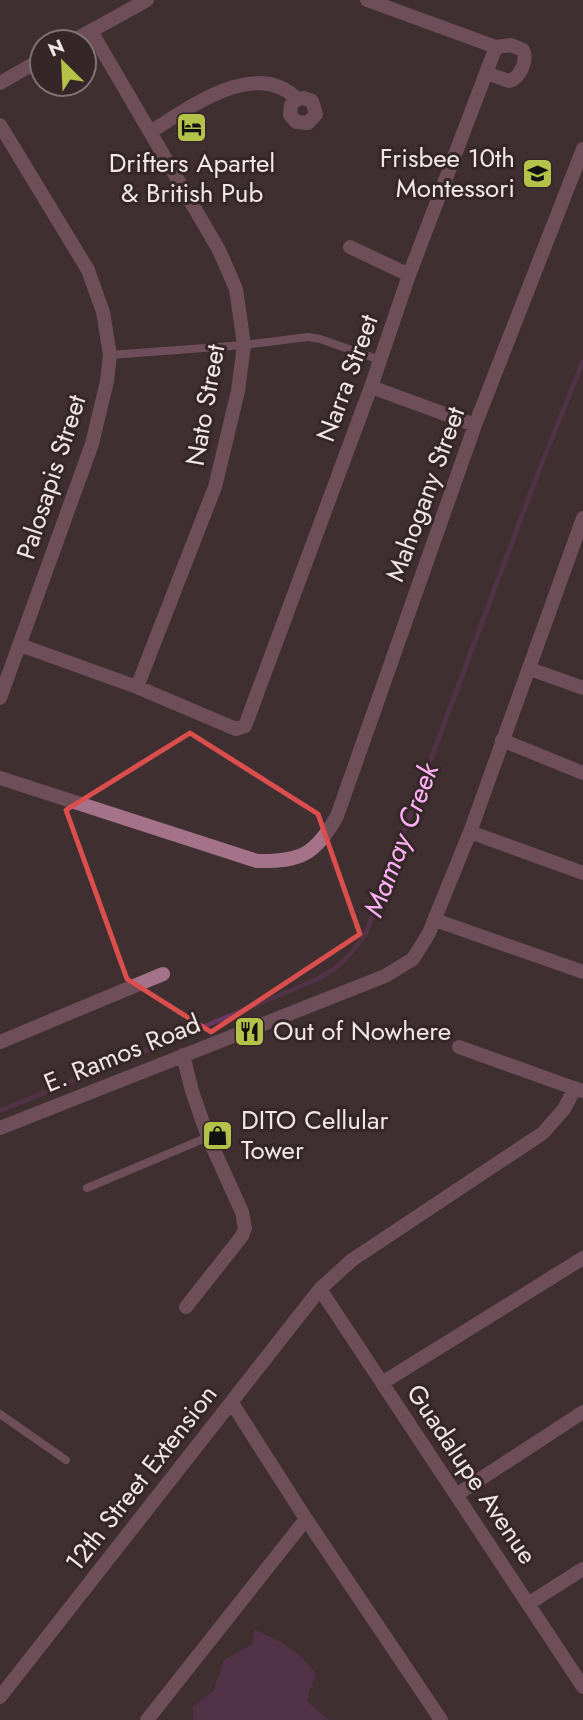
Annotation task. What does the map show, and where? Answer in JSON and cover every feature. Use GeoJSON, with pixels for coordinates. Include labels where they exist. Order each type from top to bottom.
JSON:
{"type":"FeatureCollection","features":[{"type":"Feature","properties":{"kind":"street"},"geometry":{"type":"LineString","coordinates":[[95,28],[147,0]]}},
{"type":"Feature","properties":{"kind":"street"},"geometry":{"type":"LineString","coordinates":[[368,0],[496,47],[511,45],[523,50],[525,55],[517,78],[509,81],[486,74]]}},
{"type":"Feature","properties":{"kind":"street","name":"Nato Street"},"geometry":{"type":"LineString","coordinates":[[98,42],[219,250],[236,289],[244,345],[234,413],[215,486],[137,687]]}},
{"type":"Feature","properties":{"kind":"street","name":"Narra Street"},"geometry":{"type":"LineString","coordinates":[[137,687],[236,729],[245,726],[371,387],[409,275],[496,47]]}},
{"type":"Feature","properties":{"kind":"street"},"geometry":{"type":"LineString","coordinates":[[0,83],[28,67]]}},
{"type":"Feature","properties":{"kind":"street"},"geometry":{"type":"LineString","coordinates":[[150,132],[211,96],[237,86],[276,86],[297,99]]}},
{"type":"Feature","properties":{"kind":"street","name":"Palosapis Street"},"geometry":{"type":"LineString","coordinates":[[0,124],[88,270],[103,312],[110,355],[103,402],[92,444],[0,698]]}},
{"type":"Feature","properties":{"kind":"street","name":"Mahogany Street"},"geometry":{"type":"LineString","coordinates":[[0,778],[257,861],[279,861],[310,852],[321,842],[337,816],[475,425],[583,149]]}},
{"type":"Feature","properties":{"kind":"street"},"geometry":{"type":"LineString","coordinates":[[350,247],[409,275]]}},
{"type":"Feature","properties":{"kind":"street"},"geometry":{"type":"LineString","coordinates":[[371,387],[475,425]]}},
{"type":"Feature","properties":{"kind":"street","name":"E. Ramos Road"},"geometry":{"type":"LineString","coordinates":[[0,1128],[397,970],[412,959],[421,949],[435,920],[470,832],[502,740],[578,545],[583,517]]}},
{"type":"Feature","properties":{"kind":"street"},"geometry":{"type":"LineString","coordinates":[[20,645],[137,687]]}},
{"type":"Feature","properties":{"kind":"street"},"geometry":{"type":"LineString","coordinates":[[530,669],[583,688]]}},
{"type":"Feature","properties":{"kind":"street"},"geometry":{"type":"LineString","coordinates":[[502,740],[583,773]]}},
{"type":"Feature","properties":{"kind":"street"},"geometry":{"type":"LineString","coordinates":[[470,832],[583,873]]}},
{"type":"Feature","properties":{"kind":"street"},"geometry":{"type":"LineString","coordinates":[[435,920],[583,972]]}},
{"type":"Feature","properties":{"kind":"street"},"geometry":{"type":"LineString","coordinates":[[0,1042],[163,974]]}},
{"type":"Feature","properties":{"kind":"street"},"geometry":{"type":"LineString","coordinates":[[459,1046],[579,1090]]}},
{"type":"Feature","properties":{"kind":"street"},"geometry":{"type":"LineString","coordinates":[[183,1055],[208,1137],[242,1212],[245,1228],[242,1236],[186,1307]]}},
{"type":"Feature","properties":{"kind":"street","name":"12th Street Extension"},"geometry":{"type":"LineString","coordinates":[[0,1697],[320,1289],[352,1259],[543,1133],[579,1090]]}},
{"type":"Feature","properties":{"kind":"street"},"geometry":{"type":"LineString","coordinates":[[382,1383],[583,1258]]}},
{"type":"Feature","properties":{"kind":"street","name":"Guadalupe Avenue"},"geometry":{"type":"LineString","coordinates":[[320,1289],[583,1687]]}},
{"type":"Feature","properties":{"kind":"street"},"geometry":{"type":"LineString","coordinates":[[232,1403],[441,1720]]}},
{"type":"Feature","properties":{"kind":"street"},"geometry":{"type":"LineString","coordinates":[[456,1495],[583,1412]]}},
{"type":"Feature","properties":{"kind":"street"},"geometry":{"type":"LineString","coordinates":[[147,1720],[306,1519]]}},
{"type":"Feature","properties":{"kind":"street"},"geometry":{"type":"LineString","coordinates":[[528,1604],[583,1569]]}},
{"type":"Feature","properties":{"kind":"lane"},"geometry":{"type":"LineString","coordinates":[[110,355],[314,338],[380,360]]}},
{"type":"Feature","properties":{"kind":"lane"},"geometry":{"type":"LineString","coordinates":[[87,1188],[208,1137]]}},
{"type":"Feature","properties":{"kind":"lane"},"geometry":{"type":"LineString","coordinates":[[0,1414],[66,1460]]}},
{"type":"Feature","properties":{"kind":"highlighted area"},"geometry":{"type":"Polygon","coordinates":[[[190,733],[318,814],[360,934],[211,1032],[127,979],[66,810],[190,733]]]}},
{"type":"Feature","properties":{"kind":"shaded area"},"geometry":{"type":"Polygon","coordinates":[[[254,1630],[289,1648],[310,1666],[316,1674],[308,1702],[329,1720],[193,1720],[193,1707],[214,1690],[224,1660],[253,1644],[254,1630]]]}},
{"type":"Feature","properties":{"kind":"waterway","name":"Mamay Creek"},"geometry":{"type":"LineString","coordinates":[[0,1111],[320,978],[335,968],[359,943],[365,935],[538,473],[583,361]]}},
{"type":"Feature","properties":{"kind":"place","name":"Drifters Apartel & British Pub"},"geometry":{"type":"Point","coordinates":[192,128]}},
{"type":"Feature","properties":{"kind":"place","name":"Frisbee 10th Montessori"},"geometry":{"type":"Point","coordinates":[538,173]}},
{"type":"Feature","properties":{"kind":"place","name":"Out of Nowhere"},"geometry":{"type":"Point","coordinates":[250,1031]}},
{"type":"Feature","properties":{"kind":"place","name":"DITO Cellular Tower"},"geometry":{"type":"Point","coordinates":[218,1135]}}]}
